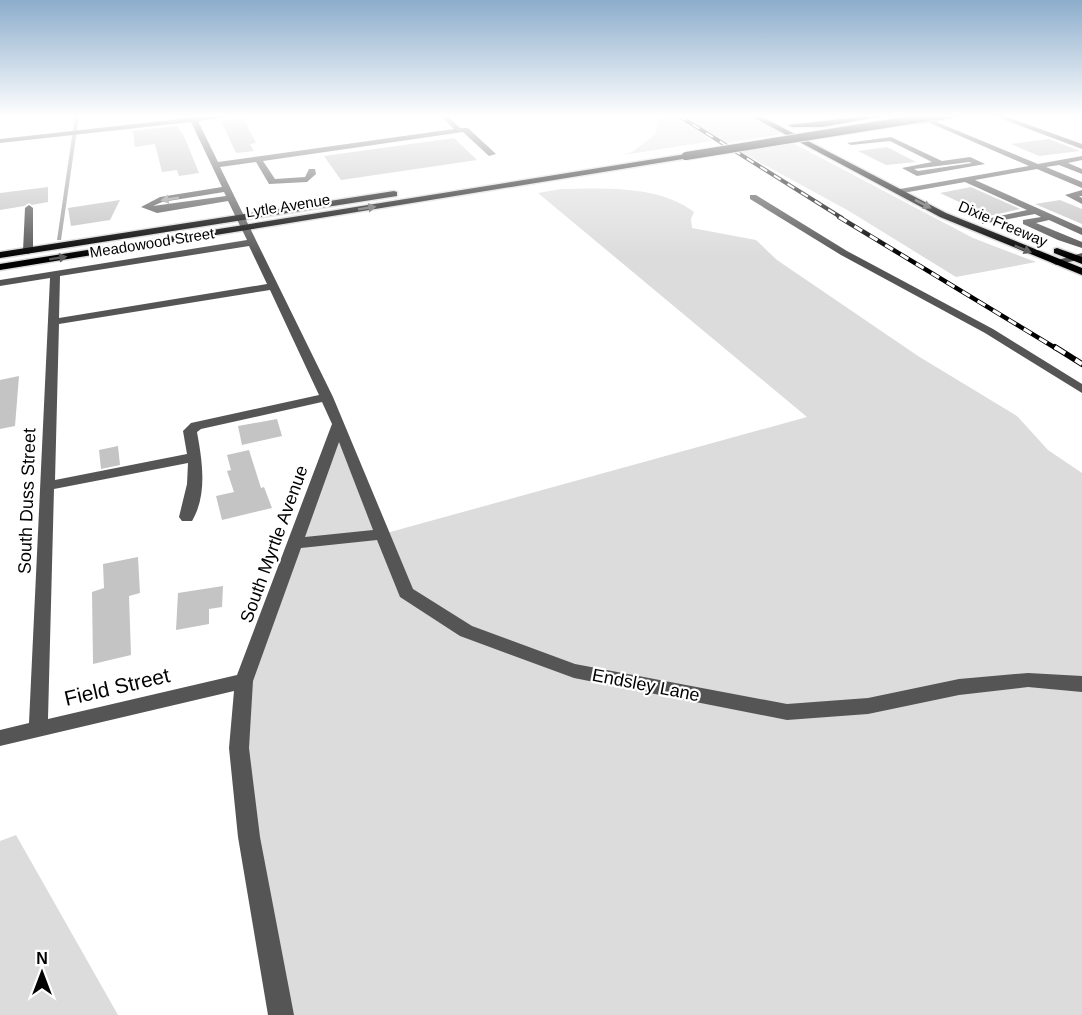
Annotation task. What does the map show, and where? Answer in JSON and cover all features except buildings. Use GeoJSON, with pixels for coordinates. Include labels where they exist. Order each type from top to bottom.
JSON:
{"type":"FeatureCollection","features":[{"type":"Feature","properties":{"kind":"main road","name":"Lytle Avenue"},"geometry":{"type":"LineString","coordinates":[[0,267],[248,229],[624,163]]}},
{"type":"Feature","properties":{"kind":"main road","name":"Dixie Freeway"},"geometry":{"type":"LineString","coordinates":[[851,163],[900,192],[964,224],[1082,272]]}},
{"type":"Feature","properties":{"kind":"main road","name":"Dixie Freeway"},"geometry":{"type":"LineString","coordinates":[[864,163],[932,198]]}},
{"type":"Feature","properties":{"kind":"main road","name":"Dixie Freeway"},"geometry":{"type":"LineString","coordinates":[[956,209],[1079,258]]}},
{"type":"Feature","properties":{"kind":"main road","name":"Lytle Avenue"},"geometry":{"type":"LineString","coordinates":[[0,255],[248,229]]}},
{"type":"Feature","properties":{"kind":"street"},"geometry":{"type":"LineString","coordinates":[[227,163],[216,165],[339,424]]}},
{"type":"Feature","properties":{"kind":"street"},"geometry":{"type":"LineString","coordinates":[[261,163],[272,182],[307,179],[310,169],[306,163]]}},
{"type":"Feature","properties":{"kind":"street"},"geometry":{"type":"LineString","coordinates":[[939,163],[906,168],[917,174],[980,163]]}},
{"type":"Feature","properties":{"kind":"street"},"geometry":{"type":"LineString","coordinates":[[943,163],[1082,232]]}},
{"type":"Feature","properties":{"kind":"street"},"geometry":{"type":"LineString","coordinates":[[1031,163],[1082,186]]}},
{"type":"Feature","properties":{"kind":"street"},"geometry":{"type":"LineString","coordinates":[[900,192],[1051,163]]}},
{"type":"Feature","properties":{"kind":"street"},"geometry":{"type":"LineString","coordinates":[[1062,163],[1082,172]]}},
{"type":"Feature","properties":{"kind":"street"},"geometry":{"type":"LineString","coordinates":[[1082,192],[1069,195],[1082,201]]}},
{"type":"Feature","properties":{"kind":"street"},"geometry":{"type":"LineString","coordinates":[[230,194],[157,210],[145,207],[160,200],[230,194]]}},
{"type":"Feature","properties":{"kind":"street"},"geometry":{"type":"LineString","coordinates":[[753,197],[844,253],[989,331],[1082,389]]}},
{"type":"Feature","properties":{"kind":"street"},"geometry":{"type":"LineString","coordinates":[[28,251],[29,208]]}},
{"type":"Feature","properties":{"kind":"street"},"geometry":{"type":"LineString","coordinates":[[985,222],[1032,212],[1032,209]]}},
{"type":"Feature","properties":{"kind":"street"},"geometry":{"type":"LineString","coordinates":[[1045,219],[1026,222],[1082,245]]}},
{"type":"Feature","properties":{"kind":"street","name":"Meadowood Street"},"geometry":{"type":"LineString","coordinates":[[0,283],[55,274],[248,229]]}},
{"type":"Feature","properties":{"kind":"street"},"geometry":{"type":"LineString","coordinates":[[1056,262],[1079,258]]}},
{"type":"Feature","properties":{"kind":"street","name":"South Duss Street"},"geometry":{"type":"LineString","coordinates":[[38,729],[55,274]]}},
{"type":"Feature","properties":{"kind":"street"},"geometry":{"type":"LineString","coordinates":[[53,322],[274,286]]}},
{"type":"Feature","properties":{"kind":"street"},"geometry":{"type":"LineString","coordinates":[[187,517],[195,492],[196,458],[190,431],[196,426],[327,398]]}},
{"type":"Feature","properties":{"kind":"street","name":"Endsley Lane"},"geometry":{"type":"LineString","coordinates":[[339,424],[406,593],[466,631],[574,671],[787,712],[868,706],[959,687],[1028,680],[1082,684]]}},
{"type":"Feature","properties":{"kind":"street","name":"South Myrtle Avenue"},"geometry":{"type":"LineString","coordinates":[[281,1015],[249,837],[239,748],[244,681],[339,424]]}},
{"type":"Feature","properties":{"kind":"street"},"geometry":{"type":"LineString","coordinates":[[47,486],[196,458]]}},
{"type":"Feature","properties":{"kind":"street"},"geometry":{"type":"LineString","coordinates":[[295,543],[383,534]]}},
{"type":"Feature","properties":{"kind":"street","name":"Field Street"},"geometry":{"type":"LineString","coordinates":[[0,738],[244,681]]}},
{"type":"Feature","properties":{"kind":"shaded area"},"geometry":{"type":"Polygon","coordinates":[[[68,163],[72,163],[61,240],[57,240],[68,163]]]}},
{"type":"Feature","properties":{"kind":"shaded area"},"geometry":{"type":"Polygon","coordinates":[[[762,163],[832,163],[973,238],[1036,262],[956,277],[849,211],[762,163]]]}},
{"type":"Feature","properties":{"kind":"shaded area"},"geometry":{"type":"Polygon","coordinates":[[[561,189],[630,190],[665,197],[694,212],[691,219],[692,228],[756,240],[777,260],[918,356],[1017,416],[1048,450],[1082,473],[1082,1015],[281,1015],[239,748],[244,681],[339,424],[383,534],[807,417],[538,193],[561,189]]]}},
{"type":"Feature","properties":{"kind":"shaded area"},"geometry":{"type":"Polygon","coordinates":[[[16,835],[118,1015],[0,1015],[0,841],[16,835]]]}},
{"type":"Feature","properties":{"kind":"railway"},"geometry":{"type":"LineString","coordinates":[[755,163],[842,218]]}},
{"type":"Feature","properties":{"kind":"railway"},"geometry":{"type":"LineString","coordinates":[[839,217],[1057,349]]}},
{"type":"Feature","properties":{"kind":"railway"},"geometry":{"type":"LineString","coordinates":[[1055,347],[1082,364]]}}]}
